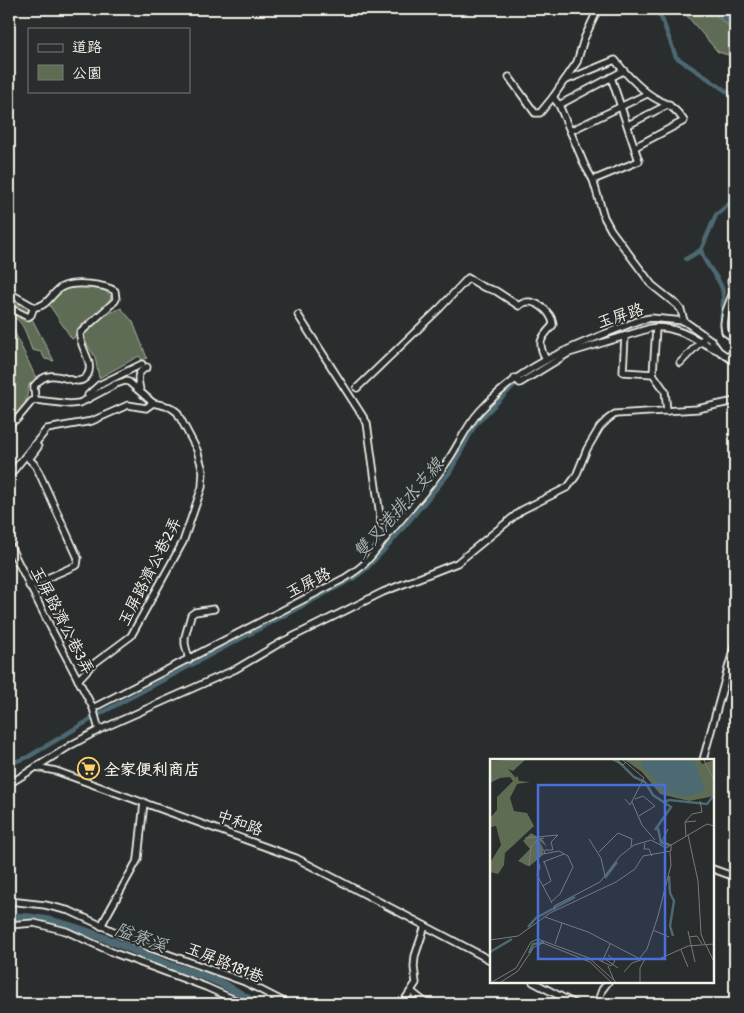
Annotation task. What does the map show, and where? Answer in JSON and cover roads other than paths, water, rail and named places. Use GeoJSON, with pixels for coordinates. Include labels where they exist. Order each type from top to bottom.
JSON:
{"type":"FeatureCollection","features":[{"type":"Feature","properties":{"kind":"street"},"geometry":{"type":"LineString","coordinates":[[509,77],[535,113],[540,113],[577,62],[584,39],[598,9]]}},
{"type":"Feature","properties":{"kind":"street"},"geometry":{"type":"LineString","coordinates":[[564,81],[616,60],[647,94],[677,109],[684,121],[635,147]]}},
{"type":"Feature","properties":{"kind":"street"},"geometry":{"type":"LineString","coordinates":[[559,105],[624,71]]}},
{"type":"Feature","properties":{"kind":"street"},"geometry":{"type":"LineString","coordinates":[[593,180],[639,161],[612,77]]}},
{"type":"Feature","properties":{"kind":"street"},"geometry":{"type":"LineString","coordinates":[[570,131],[647,94]]}},
{"type":"Feature","properties":{"kind":"street","name":"玉屏路"},"geometry":{"type":"LineString","coordinates":[[553,97],[559,105],[585,166],[593,180],[604,217],[611,230],[652,285],[677,305],[681,310],[684,321]]}},
{"type":"Feature","properties":{"kind":"street"},"geometry":{"type":"LineString","coordinates":[[628,125],[669,104]]}},
{"type":"Feature","properties":{"kind":"street"},"geometry":{"type":"LineString","coordinates":[[357,388],[440,308],[468,278],[482,287],[496,291],[519,306],[523,302],[528,301],[549,313],[553,319],[553,326],[540,341],[540,348],[546,360]]}},
{"type":"Feature","properties":{"kind":"street"},"geometry":{"type":"LineString","coordinates":[[735,280],[732,281],[733,292],[724,324],[725,332],[735,339]]}},
{"type":"Feature","properties":{"kind":"street"},"geometry":{"type":"LineString","coordinates":[[9,292],[34,307],[44,305],[63,286],[74,284],[105,286],[113,290],[116,295],[115,301],[80,333],[80,341],[89,363],[87,375],[84,379],[74,381],[60,375],[41,379],[34,386],[34,400],[9,424]]}},
{"type":"Feature","properties":{"kind":"street"},"geometry":{"type":"LineString","coordinates":[[728,305],[735,302]]}},
{"type":"Feature","properties":{"kind":"street"},"geometry":{"type":"LineString","coordinates":[[9,310],[16,311],[28,318],[32,315],[34,307]]}},
{"type":"Feature","properties":{"kind":"street"},"geometry":{"type":"LineString","coordinates":[[298,314],[367,423],[381,524],[384,528],[392,530]]}},
{"type":"Feature","properties":{"kind":"street","name":"玉屏路"},"geometry":{"type":"LineString","coordinates":[[93,708],[345,578],[363,565],[447,463],[466,428],[480,411],[496,394],[516,378],[564,350],[640,320],[651,318],[684,321],[711,340],[718,351],[735,362]]}},
{"type":"Feature","properties":{"kind":"street"},"geometry":{"type":"LineString","coordinates":[[656,328],[653,374],[665,391],[667,411]]}},
{"type":"Feature","properties":{"kind":"street"},"geometry":{"type":"LineString","coordinates":[[516,378],[520,384],[570,353],[656,328],[674,329],[718,351]]}},
{"type":"Feature","properties":{"kind":"street"},"geometry":{"type":"LineString","coordinates":[[625,336],[623,372],[653,374]]}},
{"type":"Feature","properties":{"kind":"street"},"geometry":{"type":"LineString","coordinates":[[680,363],[706,336]]}},
{"type":"Feature","properties":{"kind":"street"},"geometry":{"type":"LineString","coordinates":[[70,404],[82,400],[99,385],[144,365],[138,375],[140,391]]}},
{"type":"Feature","properties":{"kind":"street","name":"玉屏路濟公巷2弄"},"geometry":{"type":"LineString","coordinates":[[34,400],[70,404],[84,402],[109,386],[125,381],[132,383],[153,403],[170,407],[177,412],[197,450],[203,471],[202,486],[180,548],[131,636],[92,665],[78,680]]}},
{"type":"Feature","properties":{"kind":"street"},"geometry":{"type":"LineString","coordinates":[[9,784],[99,730],[236,669],[280,643],[384,592],[457,563],[522,510],[568,488],[576,476],[587,449],[600,427],[615,414],[697,409],[735,400]]}},
{"type":"Feature","properties":{"kind":"street"},"geometry":{"type":"LineString","coordinates":[[9,476],[47,429],[92,421],[128,405],[146,408],[153,403]]}},
{"type":"Feature","properties":{"kind":"street"},"geometry":{"type":"LineString","coordinates":[[30,586],[77,565],[79,562],[36,466],[29,459],[38,446],[36,444]]}},
{"type":"Feature","properties":{"kind":"street","name":"玉屏路濟公巷3弄"},"geometry":{"type":"LineString","coordinates":[[9,544],[93,708]]}},
{"type":"Feature","properties":{"kind":"street"},"geometry":{"type":"LineString","coordinates":[[189,660],[185,644],[191,615],[195,612],[214,610]]}},
{"type":"Feature","properties":{"kind":"street"},"geometry":{"type":"LineString","coordinates":[[703,759],[735,643]]}},
{"type":"Feature","properties":{"kind":"street"},"geometry":{"type":"LineString","coordinates":[[93,708],[99,730]]}},
{"type":"Feature","properties":{"kind":"street","name":"中和路"},"geometry":{"type":"LineString","coordinates":[[36,767],[56,771],[296,858],[490,960]]}},
{"type":"Feature","properties":{"kind":"street"},"geometry":{"type":"LineString","coordinates":[[101,926],[138,859],[144,802]]}},
{"type":"Feature","properties":{"kind":"street"},"geometry":{"type":"LineString","coordinates":[[714,869],[735,877]]}},
{"type":"Feature","properties":{"kind":"street","name":"玉屏路181巷"},"geometry":{"type":"LineString","coordinates":[[9,901],[70,911],[148,947],[244,982],[288,1004]]}},
{"type":"Feature","properties":{"kind":"street"},"geometry":{"type":"LineString","coordinates":[[9,925],[34,923],[66,931],[114,953],[206,987],[244,1004]]}},
{"type":"Feature","properties":{"kind":"street"},"geometry":{"type":"LineString","coordinates":[[402,1004],[412,992],[416,983],[414,967],[425,926]]}},
{"type":"Feature","properties":{"kind":"street"},"geometry":{"type":"LineString","coordinates":[[535,983],[575,1004]]}},
{"type":"Feature","properties":{"kind":"street"},"geometry":{"type":"LineString","coordinates":[[597,1004],[602,990],[607,983]]}},
{"type":"Feature","properties":{"kind":"street"},"geometry":{"type":"LineString","coordinates":[[412,992],[427,1004]]}},
{"type":"Feature","properties":{"kind":"water"},"geometry":{"type":"Polygon","coordinates":[[[708,9],[735,9],[735,31],[708,9]]]}},
{"type":"Feature","properties":{"kind":"waterway"},"geometry":{"type":"LineString","coordinates":[[655,9],[662,19],[676,57],[735,97]]}},
{"type":"Feature","properties":{"kind":"waterway"},"geometry":{"type":"LineString","coordinates":[[686,259],[701,250],[716,215],[735,197]]}},
{"type":"Feature","properties":{"kind":"waterway"},"geometry":{"type":"LineString","coordinates":[[701,250],[722,288],[722,327]]}},
{"type":"Feature","properties":{"kind":"waterway","name":"雙叉港排水支線"},"geometry":{"type":"LineString","coordinates":[[589,343],[651,324],[674,326],[695,336]]}},
{"type":"Feature","properties":{"kind":"waterway"},"geometry":{"type":"LineString","coordinates":[[725,335],[735,343]]}},
{"type":"Feature","properties":{"kind":"waterway","name":"雙叉港排水支線"},"geometry":{"type":"LineString","coordinates":[[9,764],[28,757],[103,712],[354,578],[366,569],[388,546],[450,472],[475,425],[520,379],[543,365]]}},
{"type":"Feature","properties":{"kind":"waterway","name":"隘寮溪"},"geometry":{"type":"LineString","coordinates":[[9,917],[47,920],[89,932],[166,964],[214,980],[257,1004]]}},
{"type":"Feature","properties":{"kind":"place","name":"全家便利商店"},"geometry":{"type":"Point","coordinates":[88,769]}}]}
